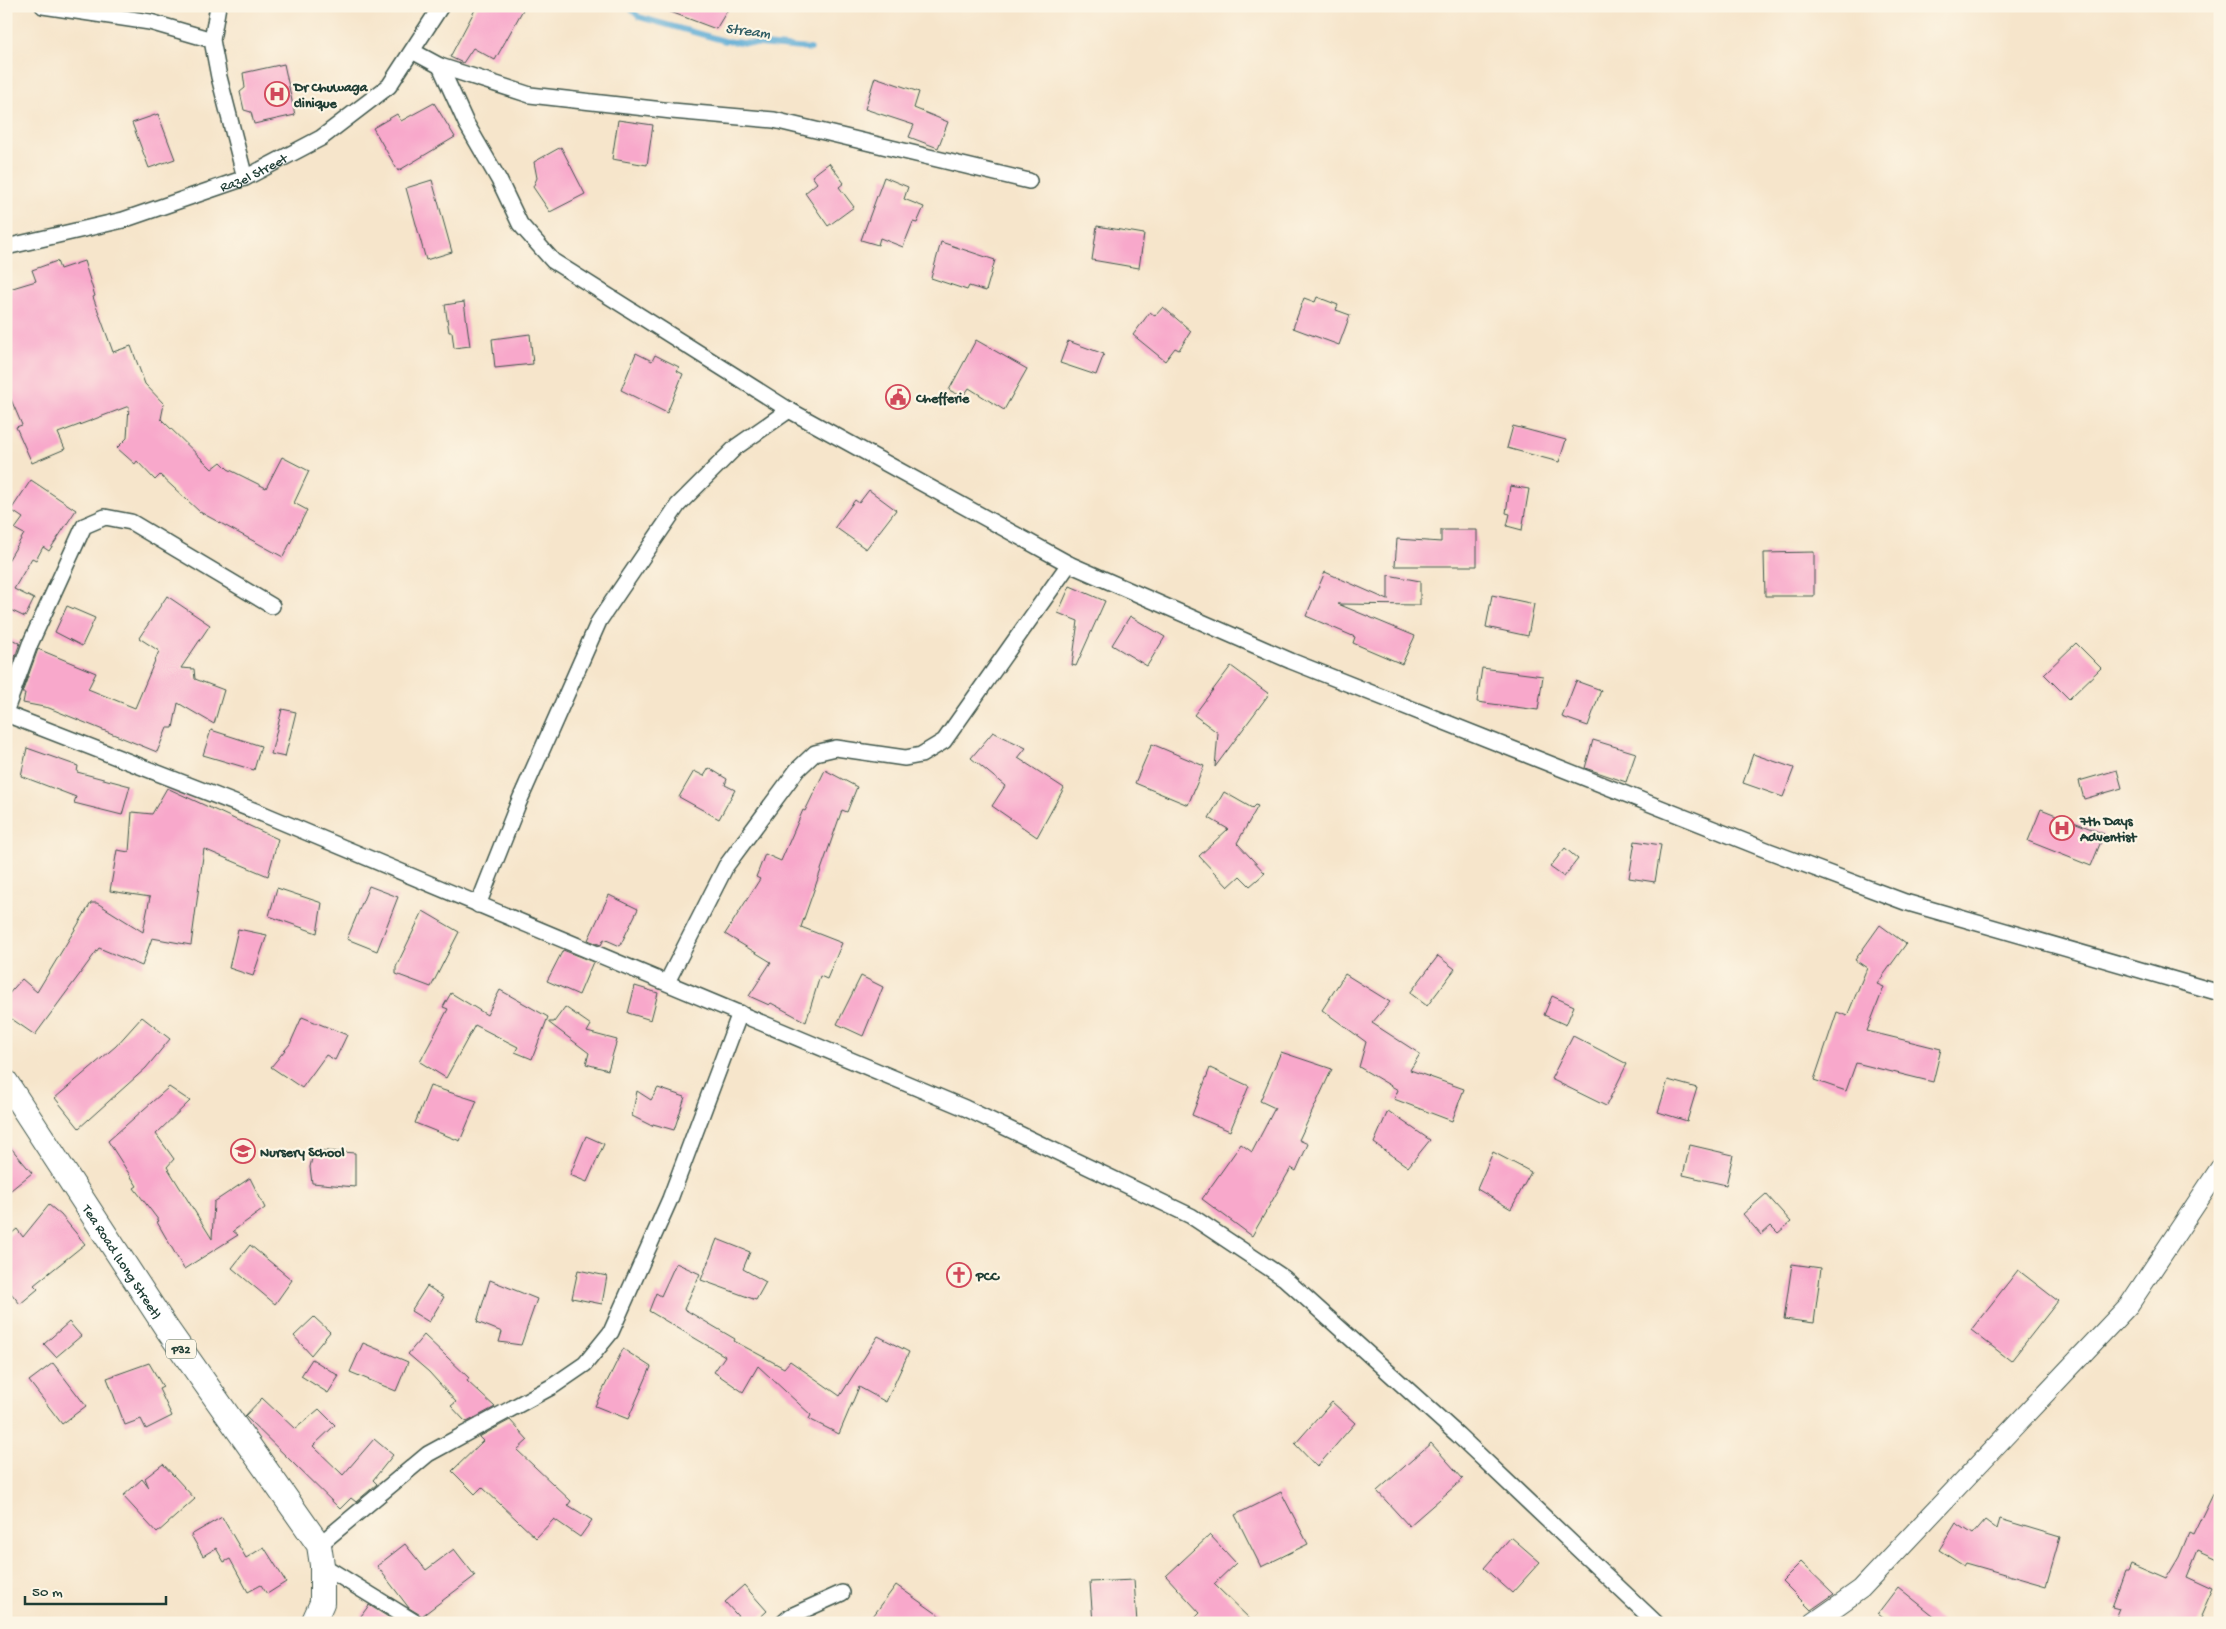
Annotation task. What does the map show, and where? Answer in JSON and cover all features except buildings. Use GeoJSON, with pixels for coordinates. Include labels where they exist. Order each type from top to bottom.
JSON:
{"type":"FeatureCollection","features":[{"type":"Feature","properties":{"kind":"main road","name":"Tea Road (Long Street)"},"geometry":{"type":"LineString","coordinates":[[6,1082],[167,1329],[321,1555]]}},
{"type":"Feature","properties":{"kind":"main road"},"geometry":{"type":"LineString","coordinates":[[313,1623],[322,1603],[321,1555]]}},
{"type":"Feature","properties":{"kind":"street"},"geometry":{"type":"LineString","coordinates":[[42,6],[150,22],[212,40]]}},
{"type":"Feature","properties":{"kind":"street"},"geometry":{"type":"LineString","coordinates":[[218,6],[212,40],[219,78],[245,178]]}},
{"type":"Feature","properties":{"kind":"street","name":"Razel Street"},"geometry":{"type":"LineString","coordinates":[[6,247],[123,220],[245,178],[329,132],[389,86],[414,52],[442,6]]}},
{"type":"Feature","properties":{"kind":"street"},"geometry":{"type":"LineString","coordinates":[[414,52],[440,66],[530,95],[774,120],[1029,181]]}},
{"type":"Feature","properties":{"kind":"street"},"geometry":{"type":"LineString","coordinates":[[440,66],[466,123],[499,180],[520,224],[553,261],[789,410],[1069,564],[1301,665],[1769,851],[1896,899],[2220,994]]}},
{"type":"Feature","properties":{"kind":"street"},"geometry":{"type":"LineString","coordinates":[[478,905],[518,804],[599,621],[678,505],[736,447],[789,410]]}},
{"type":"Feature","properties":{"kind":"street"},"geometry":{"type":"LineString","coordinates":[[272,606],[131,522],[106,517],[84,526],[30,644],[6,712],[263,814],[965,1108],[1191,1216],[1284,1278],[1458,1435],[1656,1623]]}},
{"type":"Feature","properties":{"kind":"street"},"geometry":{"type":"LineString","coordinates":[[667,982],[726,866],[797,770],[814,753],[836,748],[905,758],[921,755],[944,741],[1069,564]]}},
{"type":"Feature","properties":{"kind":"street"},"geometry":{"type":"LineString","coordinates":[[416,1623],[321,1555],[428,1454],[553,1386],[585,1364],[606,1339],[611,1332],[670,1199],[740,1013]]}},
{"type":"Feature","properties":{"kind":"street"},"geometry":{"type":"LineString","coordinates":[[1813,1623],[1861,1589],[2129,1305],[2220,1168]]}},
{"type":"Feature","properties":{"kind":"street"},"geometry":{"type":"LineString","coordinates":[[783,1623],[791,1616],[842,1593]]}},
{"type":"Feature","properties":{"kind":"waterway","name":"Stream"},"geometry":{"type":"LineString","coordinates":[[628,6],[639,17],[725,41],[811,49]]}},
{"type":"Feature","properties":{"kind":"place","name":"Dr Chuwaga clinique"},"geometry":{"type":"Point","coordinates":[277,94]}},
{"type":"Feature","properties":{"kind":"place","name":"Chefferie"},"geometry":{"type":"Point","coordinates":[898,397]}},
{"type":"Feature","properties":{"kind":"place","name":"7th Days Adventist"},"geometry":{"type":"Point","coordinates":[2062,828]}},
{"type":"Feature","properties":{"kind":"place","name":"Nursery School"},"geometry":{"type":"Point","coordinates":[243,1151]}},
{"type":"Feature","properties":{"kind":"place","name":"PCC"},"geometry":{"type":"Point","coordinates":[959,1275]}}]}
